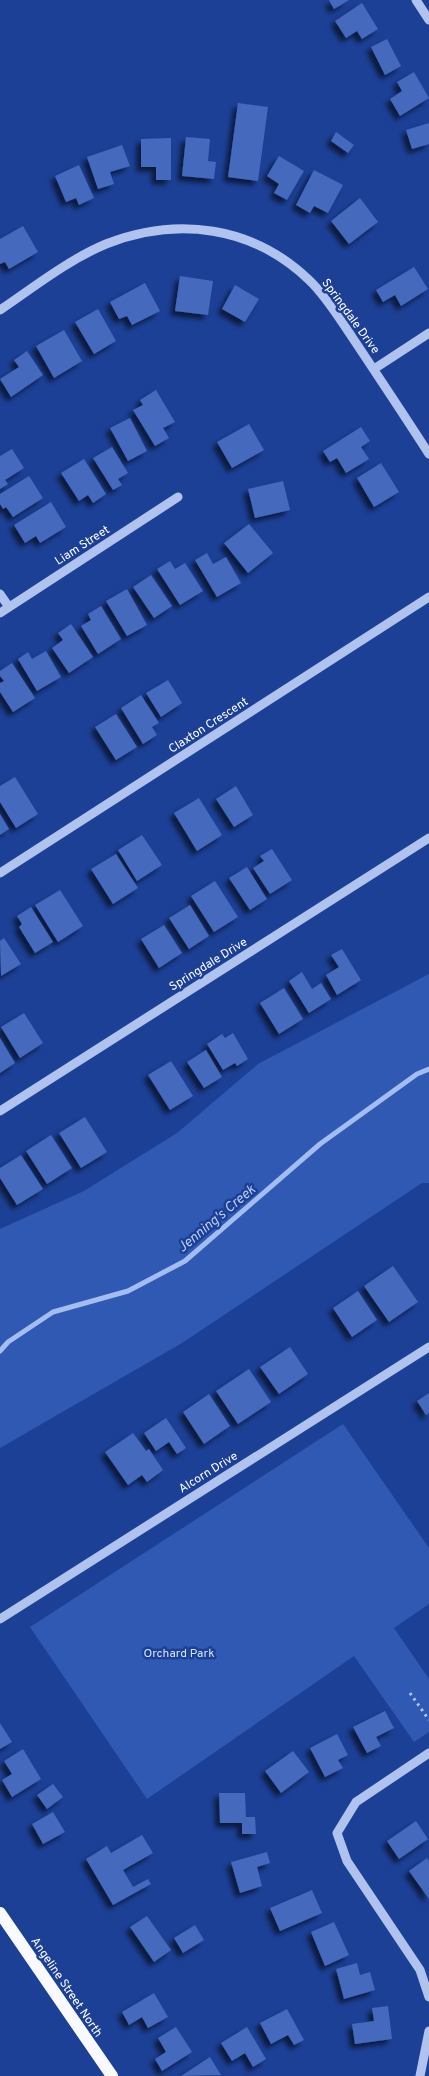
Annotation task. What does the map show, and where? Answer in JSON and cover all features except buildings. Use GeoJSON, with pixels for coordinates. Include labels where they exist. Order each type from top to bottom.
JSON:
{"type":"FeatureCollection","features":[{"type":"Feature","properties":{"kind":"main road","name":"Angeline Street North"},"geometry":{"type":"LineString","coordinates":[[0,1913],[112,2076]]}},
{"type":"Feature","properties":{"kind":"street"},"geometry":{"type":"LineString","coordinates":[[416,0],[429,20]]}},
{"type":"Feature","properties":{"kind":"street","name":"Springdale Drive"},"geometry":{"type":"LineString","coordinates":[[0,310],[74,261],[105,245],[136,234],[162,229],[205,229],[242,238],[279,255],[310,280],[333,309],[429,454]]}},
{"type":"Feature","properties":{"kind":"street"},"geometry":{"type":"LineString","coordinates":[[374,369],[429,333]]}},
{"type":"Feature","properties":{"kind":"street","name":"Liam Street"},"geometry":{"type":"LineString","coordinates":[[0,613],[178,497]]}},
{"type":"Feature","properties":{"kind":"street"},"geometry":{"type":"LineString","coordinates":[[0,594],[9,608]]}},
{"type":"Feature","properties":{"kind":"street","name":"Claxton Crescent"},"geometry":{"type":"LineString","coordinates":[[0,873],[429,597]]}},
{"type":"Feature","properties":{"kind":"street","name":"Springdale Drive"},"geometry":{"type":"LineString","coordinates":[[0,1111],[429,838]]}},
{"type":"Feature","properties":{"kind":"street","name":"Alcorn Drive"},"geometry":{"type":"LineString","coordinates":[[0,1619],[429,1347]]}},
{"type":"Feature","properties":{"kind":"street"},"geometry":{"type":"LineString","coordinates":[[429,1753],[356,1802],[337,1833],[346,1861],[420,1970],[429,1996]]}},
{"type":"Feature","properties":{"kind":"street"},"geometry":{"type":"LineString","coordinates":[[420,2076],[429,2031]]}},
{"type":"Feature","properties":{"kind":"path"},"geometry":{"type":"LineString","coordinates":[[410,1693],[429,1720]]}},
{"type":"Feature","properties":{"kind":"green space"},"geometry":{"type":"Polygon","coordinates":[[[429,974],[429,1183],[422,1183],[182,1343],[0,1448],[0,1229],[84,1191],[177,1133],[258,1064],[429,974]]]}},
{"type":"Feature","properties":{"kind":"green space","name":"Orchard Park"},"geometry":{"type":"Polygon","coordinates":[[[343,1424],[429,1548],[429,1604],[394,1628],[429,1679],[429,1732],[414,1742],[354,1656],[147,1799],[30,1627],[343,1424]]]}},
{"type":"Feature","properties":{"kind":"waterway","name":"Jenning's Creek"},"geometry":{"type":"LineString","coordinates":[[0,1351],[8,1342],[53,1312],[128,1291],[185,1261],[320,1144],[417,1074],[429,1069]]}}]}
